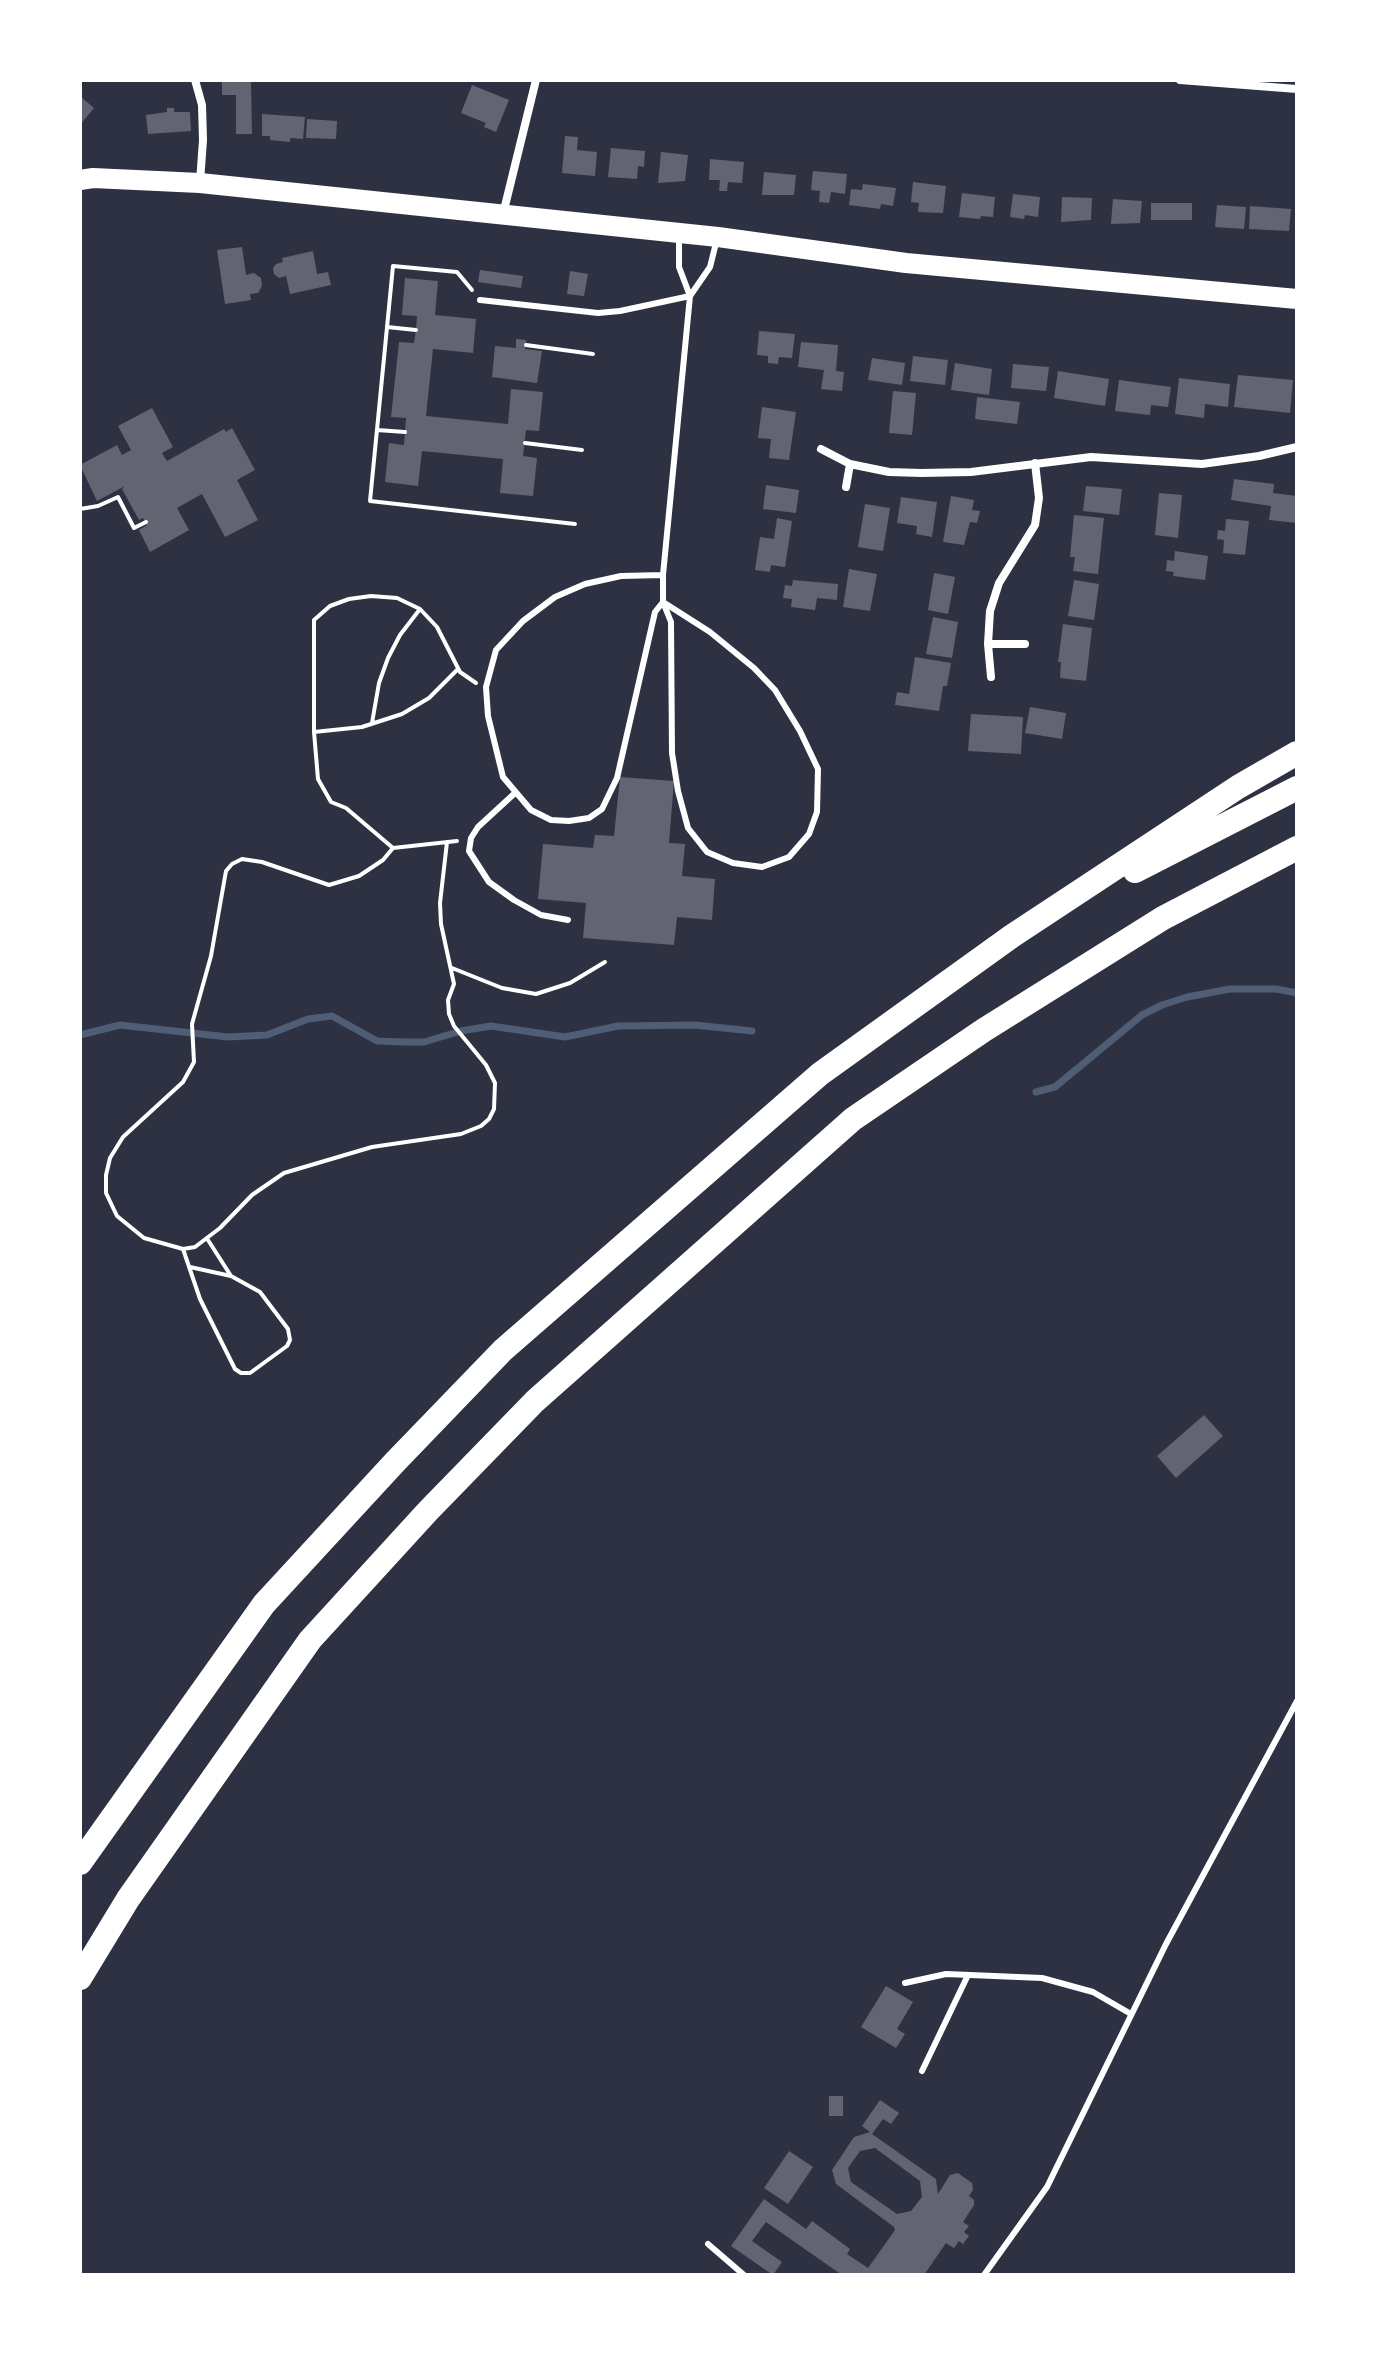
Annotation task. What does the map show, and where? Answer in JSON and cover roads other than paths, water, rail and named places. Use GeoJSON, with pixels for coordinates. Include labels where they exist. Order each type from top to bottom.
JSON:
{"type":"FeatureCollection","features":[{"type":"Feature","properties":{"kind":"highway"},"geometry":{"type":"LineString","coordinates":[[80,1863],[264,1604],[503,1350],[820,1074],[1012,936],[1238,787],[1297,753]]}},
{"type":"Feature","properties":{"kind":"highway"},"geometry":{"type":"LineString","coordinates":[[1012,936],[1297,788]]}},
{"type":"Feature","properties":{"kind":"highway"},"geometry":{"type":"LineString","coordinates":[[80,1978],[128,1899],[310,1640],[428,1511],[535,1401],[853,1119],[984,1030],[1163,918],[1297,848]]}},
{"type":"Feature","properties":{"kind":"main road"},"geometry":{"type":"LineString","coordinates":[[80,180],[200,183],[718,237],[906,263],[1297,299]]}},
{"type":"Feature","properties":{"kind":"street"},"geometry":{"type":"LineString","coordinates":[[195,80],[202,105],[200,183]]}},
{"type":"Feature","properties":{"kind":"street"},"geometry":{"type":"LineString","coordinates":[[503,215],[536,80]]}},
{"type":"Feature","properties":{"kind":"street"},"geometry":{"type":"LineString","coordinates":[[1180,80],[1297,89]]}},
{"type":"Feature","properties":{"kind":"street"},"geometry":{"type":"LineString","coordinates":[[821,449],[850,464],[889,472],[921,473],[971,472],[1091,457],[1202,464],[1297,447]]}},
{"type":"Feature","properties":{"kind":"street"},"geometry":{"type":"LineString","coordinates":[[991,677],[988,644],[990,611],[999,583],[1035,525],[1039,498],[1035,463]]}},
{"type":"Feature","properties":{"kind":"street"},"geometry":{"type":"LineString","coordinates":[[846,487],[850,464]]}},
{"type":"Feature","properties":{"kind":"street"},"geometry":{"type":"LineString","coordinates":[[988,644],[1025,644]]}},
{"type":"Feature","properties":{"kind":"lane"},"geometry":{"type":"LineString","coordinates":[[663,602],[710,632],[754,668],[775,690],[800,731],[818,769],[817,812],[809,834],[789,857],[762,867],[733,863],[707,852],[688,828],[672,753],[671,622],[663,602],[663,575],[690,296],[679,267],[678,233]]}},
{"type":"Feature","properties":{"kind":"lane"},"geometry":{"type":"LineString","coordinates":[[480,300],[598,313],[690,296],[710,267],[718,237]]}},
{"type":"Feature","properties":{"kind":"lane"},"geometry":{"type":"LineString","coordinates":[[663,575],[621,576],[585,584],[555,597],[523,621],[496,650],[486,687],[488,716],[503,777],[531,810],[551,820],[569,821],[589,818],[602,809],[617,778],[655,612],[663,602]]}},
{"type":"Feature","properties":{"kind":"lane"},"geometry":{"type":"LineString","coordinates":[[515,793],[478,827],[471,838],[469,851],[489,882],[541,915],[568,920]]}},
{"type":"Feature","properties":{"kind":"lane"},"geometry":{"type":"LineString","coordinates":[[984,2275],[1047,2187],[1166,1944],[1297,1701]]}},
{"type":"Feature","properties":{"kind":"lane"},"geometry":{"type":"LineString","coordinates":[[905,1983],[946,1974],[1042,1978],[1093,1992],[1131,2014]]}},
{"type":"Feature","properties":{"kind":"lane"},"geometry":{"type":"LineString","coordinates":[[922,2071],[968,1975]]}},
{"type":"Feature","properties":{"kind":"lane"},"geometry":{"type":"LineString","coordinates":[[708,2244],[744,2275]]}},
{"type":"Feature","properties":{"kind":"waterway"},"geometry":{"type":"LineString","coordinates":[[1036,1092],[1055,1087],[1142,1015],[1162,1005],[1230,989],[1276,989],[1297,993]]}},
{"type":"Feature","properties":{"kind":"waterway"},"geometry":{"type":"LineString","coordinates":[[80,1035],[120,1025],[228,1037],[267,1035],[308,1019],[332,1016],[377,1041],[404,1042],[424,1042],[491,1026],[565,1037],[618,1026],[695,1025],[752,1031]]}}]}
